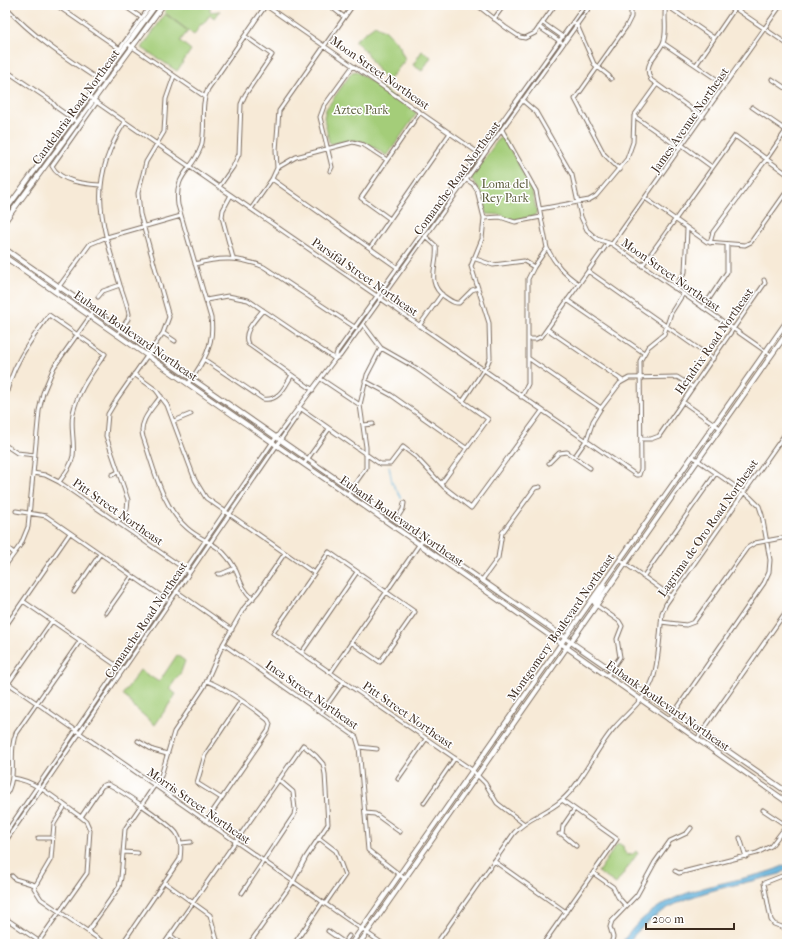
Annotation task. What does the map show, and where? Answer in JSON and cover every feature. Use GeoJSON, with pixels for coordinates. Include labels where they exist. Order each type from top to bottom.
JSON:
{"type":"FeatureCollection","features":[{"type":"Feature","properties":{"kind":"main road","name":"Candelaria Road Northeast"},"geometry":{"type":"LineString","coordinates":[[5,212],[89,97],[99,80],[128,44],[156,5]]}},
{"type":"Feature","properties":{"kind":"main road","name":"Candelaria Road Northeast"},"geometry":{"type":"LineString","coordinates":[[5,221],[77,122],[95,101],[163,5]]}},
{"type":"Feature","properties":{"kind":"main road","name":"Eubank Boulevard Northeast"},"geometry":{"type":"LineString","coordinates":[[5,249],[787,792]]}},
{"type":"Feature","properties":{"kind":"main road","name":"Eubank Boulevard Northeast"},"geometry":{"type":"LineString","coordinates":[[5,257],[419,544],[787,802]]}},
{"type":"Feature","properties":{"kind":"main road","name":"Montgomery Boulevard Northeast"},"geometry":{"type":"LineString","coordinates":[[351,944],[787,321]]}},
{"type":"Feature","properties":{"kind":"main road","name":"Montgomery Boulevard Northeast"},"geometry":{"type":"LineString","coordinates":[[359,944],[787,333]]}},
{"type":"Feature","properties":{"kind":"main road"},"geometry":{"type":"LineString","coordinates":[[596,605],[594,601],[604,586],[603,584]]}},
{"type":"Feature","properties":{"kind":"street"},"geometry":{"type":"LineString","coordinates":[[56,5],[120,48]]}},
{"type":"Feature","properties":{"kind":"street"},"geometry":{"type":"LineString","coordinates":[[123,5],[142,18]]}},
{"type":"Feature","properties":{"kind":"street"},"geometry":{"type":"LineString","coordinates":[[99,80],[151,5]]}},
{"type":"Feature","properties":{"kind":"street"},"geometry":{"type":"LineString","coordinates":[[188,384],[205,360],[210,345],[212,328],[206,300],[177,201],[178,186],[197,155],[202,139],[204,96],[212,82],[266,5]]}},
{"type":"Feature","properties":{"kind":"street","name":"Moon Street Northeast"},"geometry":{"type":"LineString","coordinates":[[266,5],[483,156]]}},
{"type":"Feature","properties":{"kind":"street"},"geometry":{"type":"LineString","coordinates":[[329,5],[344,17]]}},
{"type":"Feature","properties":{"kind":"street"},"geometry":{"type":"LineString","coordinates":[[251,209],[272,179],[277,168],[276,150],[279,111],[353,5]]}},
{"type":"Feature","properties":{"kind":"street"},"geometry":{"type":"LineString","coordinates":[[477,5],[494,19],[520,36],[526,38],[535,33],[555,5]]}},
{"type":"Feature","properties":{"kind":"street"},"geometry":{"type":"LineString","coordinates":[[494,19],[504,5]]}},
{"type":"Feature","properties":{"kind":"street","name":"Comanche Road Northeast"},"geometry":{"type":"LineString","coordinates":[[5,842],[211,542],[278,438],[299,413],[300,408],[335,359],[337,352],[378,297],[479,153],[586,5]]}},
{"type":"Feature","properties":{"kind":"street","name":"Comanche Road Northeast"},"geometry":{"type":"LineString","coordinates":[[335,359],[340,356],[359,330],[591,5]]}},
{"type":"Feature","properties":{"kind":"street"},"geometry":{"type":"LineString","coordinates":[[620,170],[606,158],[576,103],[577,96],[629,22],[631,5]]}},
{"type":"Feature","properties":{"kind":"street"},"geometry":{"type":"LineString","coordinates":[[703,117],[657,84],[649,76],[648,67],[663,43],[666,5],[714,38]]}},
{"type":"Feature","properties":{"kind":"street"},"geometry":{"type":"LineString","coordinates":[[730,5],[787,44]]}},
{"type":"Feature","properties":{"kind":"street","name":"James Avenue Northeast"},"geometry":{"type":"LineString","coordinates":[[612,244],[781,5]]}},
{"type":"Feature","properties":{"kind":"street"},"geometry":{"type":"LineString","coordinates":[[5,6],[20,23],[37,38],[106,84]]}},
{"type":"Feature","properties":{"kind":"street"},"geometry":{"type":"LineString","coordinates":[[696,65],[735,8]]}},
{"type":"Feature","properties":{"kind":"street"},"geometry":{"type":"LineString","coordinates":[[573,22],[577,25],[592,60],[611,79]]}},
{"type":"Feature","properties":{"kind":"street"},"geometry":{"type":"LineString","coordinates":[[543,23],[567,39]]}},
{"type":"Feature","properties":{"kind":"street"},"geometry":{"type":"LineString","coordinates":[[540,27],[563,44]]}},
{"type":"Feature","properties":{"kind":"street"},"geometry":{"type":"LineString","coordinates":[[219,187],[233,167],[239,154],[242,104],[245,95],[272,55],[245,36]]}},
{"type":"Feature","properties":{"kind":"street"},"geometry":{"type":"LineString","coordinates":[[663,43],[725,85]]}},
{"type":"Feature","properties":{"kind":"street"},"geometry":{"type":"LineString","coordinates":[[128,44],[204,96]]}},
{"type":"Feature","properties":{"kind":"street"},"geometry":{"type":"LineString","coordinates":[[330,171],[332,167],[321,126],[321,111],[353,66]]}},
{"type":"Feature","properties":{"kind":"street"},"geometry":{"type":"LineString","coordinates":[[5,70],[50,101],[56,108],[77,122]]}},
{"type":"Feature","properties":{"kind":"street"},"geometry":{"type":"LineString","coordinates":[[118,523],[128,504],[106,436],[106,426],[112,407],[169,322],[169,313],[144,226],[139,202],[140,183],[146,162],[164,132],[166,99],[174,76]]}},
{"type":"Feature","properties":{"kind":"street"},"geometry":{"type":"LineString","coordinates":[[772,79],[787,89]]}},
{"type":"Feature","properties":{"kind":"street"},"geometry":{"type":"LineString","coordinates":[[540,209],[577,202],[596,196],[620,170],[632,148],[634,116],[657,84]]}},
{"type":"Feature","properties":{"kind":"street","name":"Parsifal Street Northeast"},"geometry":{"type":"LineString","coordinates":[[89,97],[636,476],[640,473],[641,440]]}},
{"type":"Feature","properties":{"kind":"street","name":"Moon Street Northeast"},"geometry":{"type":"LineString","coordinates":[[519,98],[536,112],[572,175],[577,202],[587,230],[597,240],[612,244],[771,356]]}},
{"type":"Feature","properties":{"kind":"street"},"geometry":{"type":"LineString","coordinates":[[95,101],[52,166],[56,171],[73,181],[100,185]]}},
{"type":"Feature","properties":{"kind":"street"},"geometry":{"type":"LineString","coordinates":[[752,107],[786,130]]}},
{"type":"Feature","properties":{"kind":"street"},"geometry":{"type":"LineString","coordinates":[[390,219],[361,198],[420,112]]}},
{"type":"Feature","properties":{"kind":"street"},"geometry":{"type":"LineString","coordinates":[[634,116],[712,167]]}},
{"type":"Feature","properties":{"kind":"street"},"geometry":{"type":"LineString","coordinates":[[117,335],[128,319],[129,314],[101,214],[100,185],[109,150],[125,122]]}},
{"type":"Feature","properties":{"kind":"street"},"geometry":{"type":"LineString","coordinates":[[710,243],[713,232],[766,159],[786,130],[787,125]]}},
{"type":"Feature","properties":{"kind":"street"},"geometry":{"type":"LineString","coordinates":[[502,130],[536,191],[547,248],[561,271],[579,284]]}},
{"type":"Feature","properties":{"kind":"street"},"geometry":{"type":"LineString","coordinates":[[370,248],[450,133]]}},
{"type":"Feature","properties":{"kind":"street"},"geometry":{"type":"LineString","coordinates":[[642,266],[734,136],[787,174]]}},
{"type":"Feature","properties":{"kind":"street"},"geometry":{"type":"LineString","coordinates":[[277,168],[296,157],[327,148],[357,142],[387,160]]}},
{"type":"Feature","properties":{"kind":"street"},"geometry":{"type":"LineString","coordinates":[[463,177],[473,184],[477,190],[484,218],[482,239],[471,266],[489,323],[490,358],[484,370],[463,401]]}},
{"type":"Feature","properties":{"kind":"street"},"geometry":{"type":"LineString","coordinates":[[272,179],[402,270]]}},
{"type":"Feature","properties":{"kind":"street"},"geometry":{"type":"LineString","coordinates":[[645,198],[687,229],[710,243],[748,244],[787,191]]}},
{"type":"Feature","properties":{"kind":"street"},"geometry":{"type":"LineString","coordinates":[[231,195],[223,210],[222,217],[233,258]]}},
{"type":"Feature","properties":{"kind":"street"},"geometry":{"type":"LineString","coordinates":[[55,292],[90,244],[107,237],[181,216]]}},
{"type":"Feature","properties":{"kind":"street"},"geometry":{"type":"LineString","coordinates":[[484,218],[500,217],[508,221],[515,222],[541,217]]}},
{"type":"Feature","properties":{"kind":"street"},"geometry":{"type":"LineString","coordinates":[[674,288],[685,272],[687,229]]}},
{"type":"Feature","properties":{"kind":"street"},"geometry":{"type":"LineString","coordinates":[[422,234],[436,246],[434,277],[436,285],[442,294],[453,302],[459,304],[472,290],[478,288]]}},
{"type":"Feature","properties":{"kind":"street"},"geometry":{"type":"LineString","coordinates":[[528,339],[538,338],[547,329],[608,243]]}},
{"type":"Feature","properties":{"kind":"street"},"geometry":{"type":"LineString","coordinates":[[703,308],[727,272],[727,244]]}},
{"type":"Feature","properties":{"kind":"street"},"geometry":{"type":"LineString","coordinates":[[521,397],[528,387],[527,285],[530,274],[547,248]]}},
{"type":"Feature","properties":{"kind":"street"},"geometry":{"type":"LineString","coordinates":[[195,264],[211,260],[233,258],[264,267],[359,330]]}},
{"type":"Feature","properties":{"kind":"street"},"geometry":{"type":"LineString","coordinates":[[473,258],[493,265],[524,261],[534,267]]}},
{"type":"Feature","properties":{"kind":"street"},"geometry":{"type":"LineString","coordinates":[[588,271],[713,358]]}},
{"type":"Feature","properties":{"kind":"street","name":"Hendrix Road Northeast"},"geometry":{"type":"LineString","coordinates":[[641,440],[651,440],[659,436],[765,283],[764,280]]}},
{"type":"Feature","properties":{"kind":"street"},"geometry":{"type":"LineString","coordinates":[[98,297],[103,291],[120,285]]}},
{"type":"Feature","properties":{"kind":"street"},"geometry":{"type":"LineString","coordinates":[[419,326],[442,294]]}},
{"type":"Feature","properties":{"kind":"street"},"geometry":{"type":"LineString","coordinates":[[641,440],[639,366],[648,346],[661,338],[667,326],[671,312],[683,294]]}},
{"type":"Feature","properties":{"kind":"street"},"geometry":{"type":"LineString","coordinates":[[206,300],[222,296],[238,297],[250,302],[335,359]]}},
{"type":"Feature","properties":{"kind":"street"},"geometry":{"type":"LineString","coordinates":[[567,300],[644,353]]}},
{"type":"Feature","properties":{"kind":"street"},"geometry":{"type":"LineString","coordinates":[[263,310],[247,332],[247,342],[313,390]]}},
{"type":"Feature","properties":{"kind":"street"},"geometry":{"type":"LineString","coordinates":[[5,566],[26,532],[30,512],[40,403],[46,385],[54,367],[94,311]]}},
{"type":"Feature","properties":{"kind":"street"},"geometry":{"type":"LineString","coordinates":[[5,402],[5,395],[22,355],[49,315],[106,354],[81,390],[75,405],[72,430],[73,456],[68,469],[59,482]]}},
{"type":"Feature","properties":{"kind":"street"},"geometry":{"type":"LineString","coordinates":[[359,321],[363,324],[381,348],[416,368],[488,419],[441,484]]}},
{"type":"Feature","properties":{"kind":"street"},"geometry":{"type":"LineString","coordinates":[[547,329],[622,381]]}},
{"type":"Feature","properties":{"kind":"street"},"geometry":{"type":"LineString","coordinates":[[163,333],[175,341]]}},
{"type":"Feature","properties":{"kind":"street"},"geometry":{"type":"LineString","coordinates":[[347,495],[366,468],[360,405],[365,381],[381,348]]}},
{"type":"Feature","properties":{"kind":"street"},"geometry":{"type":"LineString","coordinates":[[528,358],[601,408]]}},
{"type":"Feature","properties":{"kind":"street"},"geometry":{"type":"LineString","coordinates":[[205,360],[263,400],[271,400],[277,397],[292,376]]}},
{"type":"Feature","properties":{"kind":"street"},"geometry":{"type":"LineString","coordinates":[[134,374],[161,396],[174,421],[198,487],[206,498],[314,573],[329,552],[415,612],[380,662],[351,642]]}},
{"type":"Feature","properties":{"kind":"street"},"geometry":{"type":"LineString","coordinates":[[575,456],[585,441],[593,421],[601,408],[622,381],[629,378],[677,377],[693,387]]}},
{"type":"Feature","properties":{"kind":"street"},"geometry":{"type":"LineString","coordinates":[[321,379],[360,405]]}},
{"type":"Feature","properties":{"kind":"street"},"geometry":{"type":"LineString","coordinates":[[365,381],[391,395],[466,448]]}},
{"type":"Feature","properties":{"kind":"street"},"geometry":{"type":"LineString","coordinates":[[161,396],[143,422],[141,428],[143,438],[165,499],[171,510],[187,528],[205,541],[211,542],[222,550],[235,568],[242,588],[253,599]]}},
{"type":"Feature","properties":{"kind":"street"},"geometry":{"type":"LineString","coordinates":[[683,402],[720,428]]}},
{"type":"Feature","properties":{"kind":"street"},"geometry":{"type":"LineString","coordinates":[[300,408],[376,462],[387,465],[393,461],[403,447],[416,457],[441,484],[459,497],[465,505],[473,508],[542,411]]}},
{"type":"Feature","properties":{"kind":"street"},"geometry":{"type":"LineString","coordinates":[[174,421],[191,414]]}},
{"type":"Feature","properties":{"kind":"street"},"geometry":{"type":"LineString","coordinates":[[363,425],[373,424]]}},
{"type":"Feature","properties":{"kind":"street"},"geometry":{"type":"LineString","coordinates":[[304,464],[329,429]]}},
{"type":"Feature","properties":{"kind":"street","name":"Lagrima de Oro Road Northeast"},"geometry":{"type":"LineString","coordinates":[[436,944],[514,833],[523,823],[562,800],[615,727],[633,710],[651,684],[654,674],[664,608],[787,431]]}},
{"type":"Feature","properties":{"kind":"street","name":"Comanche Road Northeast"},"geometry":{"type":"LineString","coordinates":[[5,834],[225,512],[274,444]]}},
{"type":"Feature","properties":{"kind":"street"},"geometry":{"type":"LineString","coordinates":[[5,445],[17,453],[35,455]]}},
{"type":"Feature","properties":{"kind":"street"},"geometry":{"type":"LineString","coordinates":[[549,463],[561,452],[567,452],[575,456],[590,468]]}},
{"type":"Feature","properties":{"kind":"street"},"geometry":{"type":"LineString","coordinates":[[669,720],[764,583],[770,568],[759,506],[744,492],[692,456]]}},
{"type":"Feature","properties":{"kind":"street"},"geometry":{"type":"LineString","coordinates":[[112,474],[118,472]]}},
{"type":"Feature","properties":{"kind":"street","name":"Pitt Street Northeast"},"geometry":{"type":"LineString","coordinates":[[33,473],[45,475],[59,482],[189,572]]}},
{"type":"Feature","properties":{"kind":"street"},"geometry":{"type":"LineString","coordinates":[[643,577],[716,473]]}},
{"type":"Feature","properties":{"kind":"street"},"geometry":{"type":"LineString","coordinates":[[482,580],[498,558],[502,533],[535,488],[540,487]]}},
{"type":"Feature","properties":{"kind":"street"},"geometry":{"type":"LineString","coordinates":[[396,520],[403,509],[404,503]]}},
{"type":"Feature","properties":{"kind":"street"},"geometry":{"type":"LineString","coordinates":[[16,512],[30,512],[46,516],[169,602]]}},
{"type":"Feature","properties":{"kind":"street"},"geometry":{"type":"LineString","coordinates":[[5,627],[70,533]]}},
{"type":"Feature","properties":{"kind":"street"},"geometry":{"type":"LineString","coordinates":[[661,622],[686,625],[694,622],[745,550],[752,544],[787,537]]}},
{"type":"Feature","properties":{"kind":"street"},"geometry":{"type":"LineString","coordinates":[[331,672],[423,539]]}},
{"type":"Feature","properties":{"kind":"street"},"geometry":{"type":"LineString","coordinates":[[5,546],[14,553]]}},
{"type":"Feature","properties":{"kind":"street"},"geometry":{"type":"LineString","coordinates":[[88,932],[119,887],[125,829],[163,771],[167,754],[178,726],[207,681],[222,644],[232,630],[244,608],[253,599],[285,553]]}},
{"type":"Feature","properties":{"kind":"street"},"geometry":{"type":"LineString","coordinates":[[74,592],[100,554]]}},
{"type":"Feature","properties":{"kind":"street"},"geometry":{"type":"LineString","coordinates":[[620,560],[671,596]]}},
{"type":"Feature","properties":{"kind":"street"},"geometry":{"type":"LineString","coordinates":[[218,574],[235,568]]}},
{"type":"Feature","properties":{"kind":"street"},"geometry":{"type":"LineString","coordinates":[[302,652],[357,572]]}},
{"type":"Feature","properties":{"kind":"street","name":"Pitt Street Northeast"},"geometry":{"type":"LineString","coordinates":[[314,573],[273,632],[472,770],[485,783],[497,803],[523,823]]}},
{"type":"Feature","properties":{"kind":"street"},"geometry":{"type":"LineString","coordinates":[[106,613],[132,576]]}},
{"type":"Feature","properties":{"kind":"street"},"geometry":{"type":"LineString","coordinates":[[173,589],[232,630]]}},
{"type":"Feature","properties":{"kind":"street"},"geometry":{"type":"LineString","coordinates":[[23,601],[122,670]]}},
{"type":"Feature","properties":{"kind":"street"},"geometry":{"type":"LineString","coordinates":[[596,605],[619,621],[622,626],[617,639],[620,657],[606,676]]}},
{"type":"Feature","properties":{"kind":"street"},"geometry":{"type":"LineString","coordinates":[[697,739],[787,610]]}},
{"type":"Feature","properties":{"kind":"street"},"geometry":{"type":"LineString","coordinates":[[5,688],[6,682],[52,621]]}},
{"type":"Feature","properties":{"kind":"street"},"geometry":{"type":"LineString","coordinates":[[5,796],[13,778],[12,749],[14,737],[80,641]]}},
{"type":"Feature","properties":{"kind":"street","name":"Inca Street Northeast"},"geometry":{"type":"LineString","coordinates":[[222,644],[354,734],[359,747],[368,850],[405,879]]}},
{"type":"Feature","properties":{"kind":"street"},"geometry":{"type":"LineString","coordinates":[[206,821],[268,731],[270,724],[268,720],[223,688],[207,681]]}},
{"type":"Feature","properties":{"kind":"street"},"geometry":{"type":"LineString","coordinates":[[322,712],[344,681]]}},
{"type":"Feature","properties":{"kind":"street","name":"Morris Street Northeast"},"geometry":{"type":"LineString","coordinates":[[6,682],[383,944]]}},
{"type":"Feature","properties":{"kind":"street"},"geometry":{"type":"LineString","coordinates":[[221,798],[197,783],[205,754],[242,701]]}},
{"type":"Feature","properties":{"kind":"street"},"geometry":{"type":"LineString","coordinates":[[398,779],[426,739]]}},
{"type":"Feature","properties":{"kind":"street"},"geometry":{"type":"LineString","coordinates":[[138,741],[153,750],[167,754]]}},
{"type":"Feature","properties":{"kind":"street"},"geometry":{"type":"LineString","coordinates":[[164,944],[303,745],[316,756],[322,764],[325,774],[329,818],[327,827],[306,857],[293,882],[249,944]]}},
{"type":"Feature","properties":{"kind":"street"},"geometry":{"type":"LineString","coordinates":[[359,747],[377,748]]}},
{"type":"Feature","properties":{"kind":"street"},"geometry":{"type":"LineString","coordinates":[[424,803],[455,758]]}},
{"type":"Feature","properties":{"kind":"street"},"geometry":{"type":"LineString","coordinates":[[13,778],[25,780],[41,789],[86,821],[90,830],[88,869],[85,877],[39,941]]}},
{"type":"Feature","properties":{"kind":"street"},"geometry":{"type":"LineString","coordinates":[[242,894],[294,815],[295,809],[293,792],[278,779]]}},
{"type":"Feature","properties":{"kind":"street"},"geometry":{"type":"LineString","coordinates":[[81,817],[102,786],[107,784],[174,829],[181,844],[180,858],[122,944]]}},
{"type":"Feature","properties":{"kind":"street"},"geometry":{"type":"LineString","coordinates":[[543,944],[617,839],[574,810],[562,800]]}},
{"type":"Feature","properties":{"kind":"street"},"geometry":{"type":"LineString","coordinates":[[64,806],[54,824],[51,859],[34,885],[34,888],[38,897],[106,944]]}},
{"type":"Feature","properties":{"kind":"street"},"geometry":{"type":"LineString","coordinates":[[574,810],[563,826],[560,834],[576,846]]}},
{"type":"Feature","properties":{"kind":"street"},"geometry":{"type":"LineString","coordinates":[[675,871],[679,873],[746,857],[770,846],[787,826],[764,810]]}},
{"type":"Feature","properties":{"kind":"street"},"geometry":{"type":"LineString","coordinates":[[364,813],[376,814],[400,832]]}},
{"type":"Feature","properties":{"kind":"street"},"geometry":{"type":"LineString","coordinates":[[611,944],[613,938],[610,929],[611,923],[639,892],[655,862],[669,842],[675,837],[687,833],[691,828]]}},
{"type":"Feature","properties":{"kind":"street"},"geometry":{"type":"LineString","coordinates":[[38,838],[53,838]]}},
{"type":"Feature","properties":{"kind":"street"},"geometry":{"type":"LineString","coordinates":[[294,944],[344,875],[336,851],[319,838]]}},
{"type":"Feature","properties":{"kind":"street"},"geometry":{"type":"LineString","coordinates":[[740,838],[746,857]]}},
{"type":"Feature","properties":{"kind":"street"},"geometry":{"type":"LineString","coordinates":[[181,844],[191,842]]}},
{"type":"Feature","properties":{"kind":"street"},"geometry":{"type":"LineString","coordinates":[[123,852],[138,853]]}},
{"type":"Feature","properties":{"kind":"street"},"geometry":{"type":"LineString","coordinates":[[494,861],[566,912]]}},
{"type":"Feature","properties":{"kind":"street"},"geometry":{"type":"LineString","coordinates":[[593,873],[613,887],[618,897],[626,906]]}},
{"type":"Feature","properties":{"kind":"street"},"geometry":{"type":"LineString","coordinates":[[787,874],[764,883],[771,921],[787,930]]}},
{"type":"Feature","properties":{"kind":"street"},"geometry":{"type":"LineString","coordinates":[[12,876],[15,879],[34,885]]}},
{"type":"Feature","properties":{"kind":"street"},"geometry":{"type":"LineString","coordinates":[[164,882],[210,915],[217,940],[222,944]]}},
{"type":"Feature","properties":{"kind":"street"},"geometry":{"type":"LineString","coordinates":[[5,918],[43,944]]}},
{"type":"Feature","properties":{"kind":"street"},"geometry":{"type":"LineString","coordinates":[[328,930],[344,943],[349,936]]}},
{"type":"Feature","properties":{"kind":"street"},"geometry":{"type":"LineString","coordinates":[[170,936],[181,944]]}},
{"type":"Feature","properties":{"kind":"green space"},"geometry":{"type":"Polygon","coordinates":[[[169,5],[210,5],[210,12],[220,11],[215,18],[210,15],[203,24],[200,25],[194,35],[164,12],[169,5]]]}},
{"type":"Feature","properties":{"kind":"green space"},"geometry":{"type":"Polygon","coordinates":[[[165,14],[188,31],[180,41],[191,50],[177,71],[142,48],[165,14]]]}},
{"type":"Feature","properties":{"kind":"green space"},"geometry":{"type":"Polygon","coordinates":[[[375,25],[386,31],[400,46],[405,60],[390,79],[385,79],[363,49],[354,41],[375,25]]]}},
{"type":"Feature","properties":{"kind":"green space"},"geometry":{"type":"Polygon","coordinates":[[[422,51],[431,57],[422,71],[413,65],[422,51]]]}},
{"type":"Feature","properties":{"kind":"green space","name":"Aztec Park"},"geometry":{"type":"Polygon","coordinates":[[[356,71],[417,113],[387,156],[367,143],[361,141],[332,144],[329,142],[324,117],[326,109],[352,72],[356,71]]]}},
{"type":"Feature","properties":{"kind":"green space","name":"Loma del Rey Park"},"geometry":{"type":"Polygon","coordinates":[[[502,134],[531,188],[537,212],[534,216],[510,220],[502,215],[486,214],[479,189],[471,178],[502,134]]]}},
{"type":"Feature","properties":{"kind":"green space"},"geometry":{"type":"Polygon","coordinates":[[[177,655],[185,661],[181,672],[169,689],[176,694],[155,725],[134,707],[123,694],[140,670],[159,682],[177,655]]]}},
{"type":"Feature","properties":{"kind":"green space"},"geometry":{"type":"Polygon","coordinates":[[[618,843],[623,846],[627,855],[633,854],[636,851],[638,853],[616,884],[598,872],[618,843]]]}},
{"type":"Feature","properties":{"kind":"water"},"geometry":{"type":"Polygon","coordinates":[[[787,864],[787,870],[780,874],[716,889],[677,903],[659,913],[642,927],[627,944],[621,944],[645,916],[673,899],[705,887],[758,875],[787,864]]]}},
{"type":"Feature","properties":{"kind":"waterway"},"geometry":{"type":"LineString","coordinates":[[389,466],[392,482],[401,498]]}}]}
